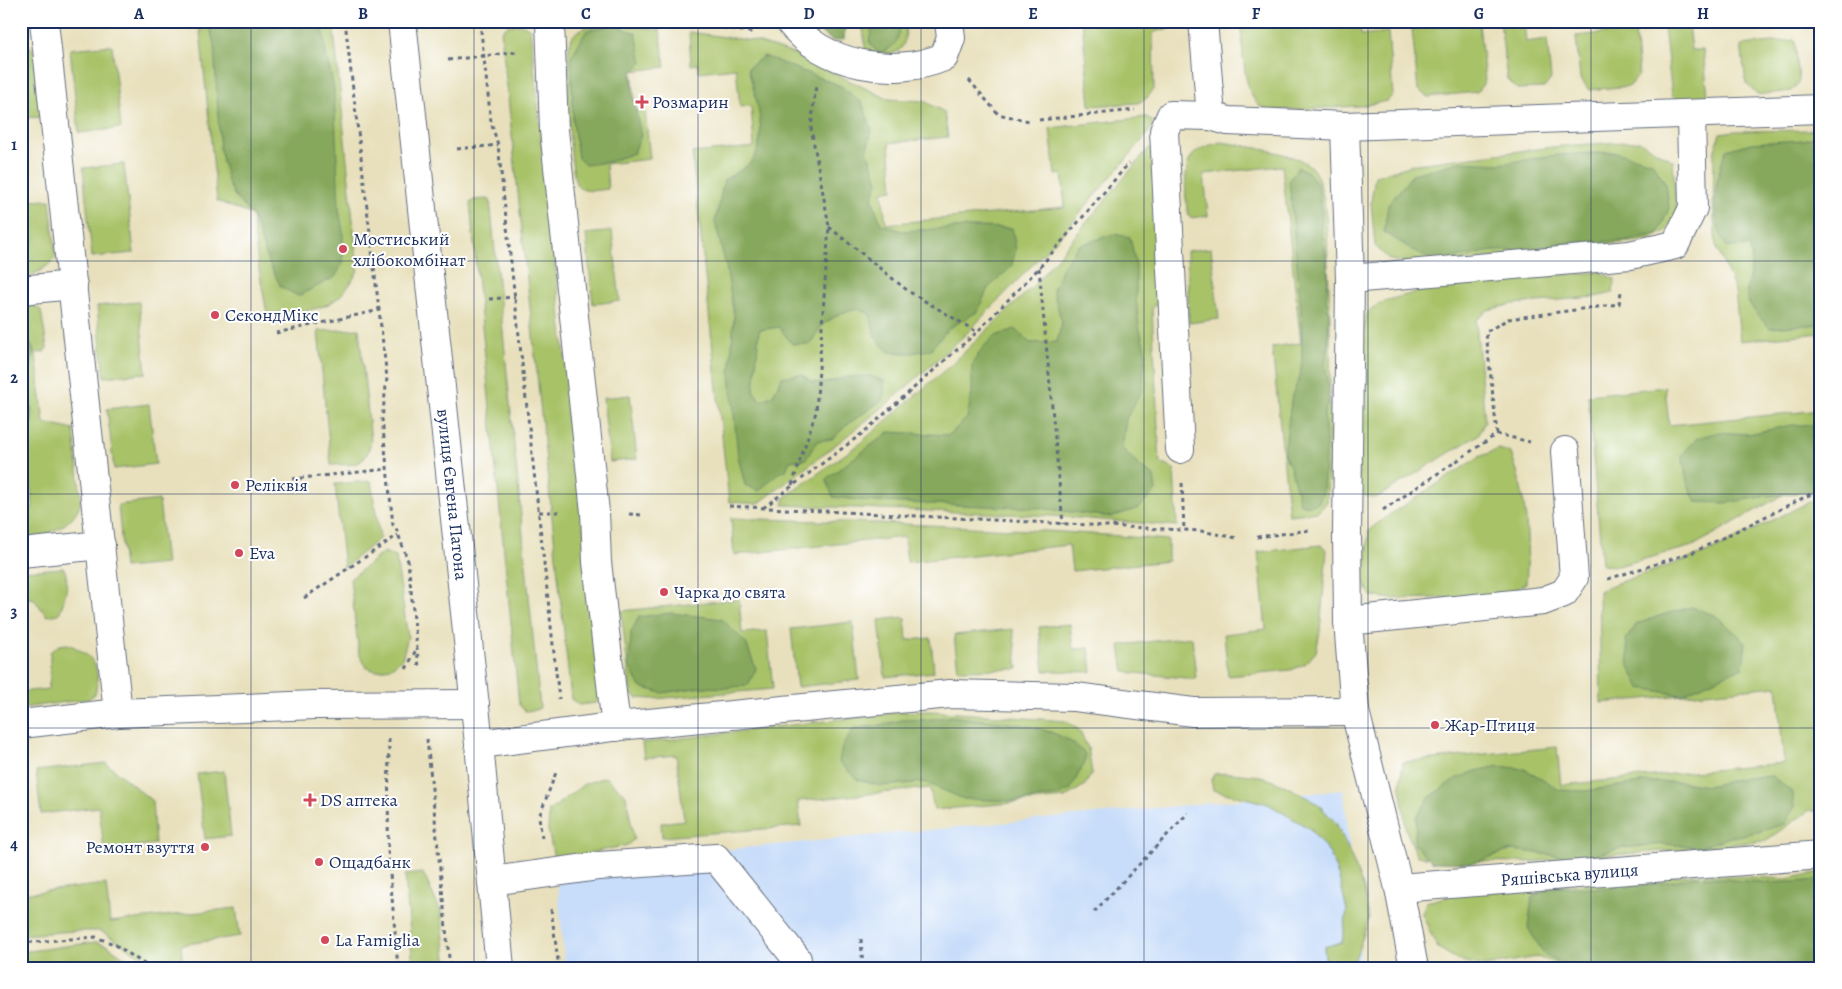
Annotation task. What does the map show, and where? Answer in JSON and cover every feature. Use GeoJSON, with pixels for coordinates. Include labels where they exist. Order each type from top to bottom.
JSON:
{"type":"FeatureCollection","features":[{"type":"Feature","properties":{"kind":"main road","name":"вулиця Євгена Патона"},"geometry":{"type":"LineString","coordinates":[[402,21],[475,704],[500,968]]}},
{"type":"Feature","properties":{"kind":"main road"},"geometry":{"type":"LineString","coordinates":[[550,21],[554,130],[595,512],[597,562],[616,727]]}},
{"type":"Feature","properties":{"kind":"main road"},"geometry":{"type":"LineString","coordinates":[[789,21],[799,35],[825,51],[848,60],[880,68],[929,63],[944,57],[952,38],[950,21]]}},
{"type":"Feature","properties":{"kind":"main road"},"geometry":{"type":"LineString","coordinates":[[1203,21],[1211,116]]}},
{"type":"Feature","properties":{"kind":"main road"},"geometry":{"type":"LineString","coordinates":[[37,27],[73,285],[118,713]]}},
{"type":"Feature","properties":{"kind":"main road"},"geometry":{"type":"LineString","coordinates":[[1180,449],[1167,123],[1211,116],[1228,121],[1345,126],[1821,109]]}},
{"type":"Feature","properties":{"kind":"main road"},"geometry":{"type":"LineString","coordinates":[[1350,279],[1630,255],[1675,246],[1693,208],[1691,114]]}},
{"type":"Feature","properties":{"kind":"main road"},"geometry":{"type":"LineString","coordinates":[[1345,126],[1350,279],[1348,621],[1356,712],[1399,888],[1414,968]]}},
{"type":"Feature","properties":{"kind":"main road"},"geometry":{"type":"LineString","coordinates":[[21,290],[73,285]]}},
{"type":"Feature","properties":{"kind":"main road"},"geometry":{"type":"LineString","coordinates":[[1348,621],[1543,601],[1564,593],[1574,578],[1565,451]]}},
{"type":"Feature","properties":{"kind":"main road"},"geometry":{"type":"LineString","coordinates":[[21,553],[101,545]]}},
{"type":"Feature","properties":{"kind":"main road"},"geometry":{"type":"LineString","coordinates":[[479,744],[616,727],[950,694],[1075,697],[1193,712],[1356,712]]}},
{"type":"Feature","properties":{"kind":"main road"},"geometry":{"type":"LineString","coordinates":[[21,724],[118,713],[315,705],[475,704]]}},
{"type":"Feature","properties":{"kind":"main road","name":"Ряшівська вулиця"},"geometry":{"type":"LineString","coordinates":[[1399,888],[1821,855]]}},
{"type":"Feature","properties":{"kind":"main road"},"geometry":{"type":"LineString","coordinates":[[492,881],[599,866],[716,858],[796,959],[795,968]]}},
{"type":"Feature","properties":{"kind":"path"},"geometry":{"type":"LineString","coordinates":[[345,21],[387,378],[382,419],[393,525],[408,561],[450,968]]}},
{"type":"Feature","properties":{"kind":"path"},"geometry":{"type":"LineString","coordinates":[[636,21],[719,27],[758,34]]}},
{"type":"Feature","properties":{"kind":"path"},"geometry":{"type":"LineString","coordinates":[[480,22],[491,122],[498,145],[560,706]]}},
{"type":"Feature","properties":{"kind":"path"},"geometry":{"type":"LineString","coordinates":[[792,486],[816,412],[829,226],[811,128],[819,60],[825,51]]}},
{"type":"Feature","properties":{"kind":"path"},"geometry":{"type":"LineString","coordinates":[[448,60],[484,55]]}},
{"type":"Feature","properties":{"kind":"path"},"geometry":{"type":"LineString","coordinates":[[944,57],[967,77],[998,114],[1029,121]]}},
{"type":"Feature","properties":{"kind":"path"},"geometry":{"type":"LineString","coordinates":[[763,508],[864,432],[977,332],[1039,268],[1148,139],[1167,123],[1154,108],[1039,120]]}},
{"type":"Feature","properties":{"kind":"path"},"geometry":{"type":"LineString","coordinates":[[458,149],[498,145]]}},
{"type":"Feature","properties":{"kind":"path"},"geometry":{"type":"LineString","coordinates":[[829,226],[908,291],[977,332]]}},
{"type":"Feature","properties":{"kind":"path"},"geometry":{"type":"LineString","coordinates":[[1039,268],[1063,524]]}},
{"type":"Feature","properties":{"kind":"path"},"geometry":{"type":"LineString","coordinates":[[489,299],[515,297]]}},
{"type":"Feature","properties":{"kind":"path"},"geometry":{"type":"LineString","coordinates":[[1257,537],[1323,528],[1347,540],[1497,434],[1486,332],[1508,320],[1619,304]]}},
{"type":"Feature","properties":{"kind":"path"},"geometry":{"type":"LineString","coordinates":[[276,332],[380,310]]}},
{"type":"Feature","properties":{"kind":"path"},"geometry":{"type":"LineString","coordinates":[[1180,449],[1184,530]]}},
{"type":"Feature","properties":{"kind":"path"},"geometry":{"type":"LineString","coordinates":[[292,479],[388,469]]}},
{"type":"Feature","properties":{"kind":"path"},"geometry":{"type":"LineString","coordinates":[[1564,593],[1694,552],[1821,489]]}},
{"type":"Feature","properties":{"kind":"path"},"geometry":{"type":"LineString","coordinates":[[729,506],[1201,531],[1237,538]]}},
{"type":"Feature","properties":{"kind":"path"},"geometry":{"type":"LineString","coordinates":[[304,598],[398,535]]}},
{"type":"Feature","properties":{"kind":"path"},"geometry":{"type":"LineString","coordinates":[[398,968],[388,850],[390,761],[388,704],[417,648]]}},
{"type":"Feature","properties":{"kind":"path"},"geometry":{"type":"LineString","coordinates":[[1094,912],[1188,813]]}},
{"type":"Feature","properties":{"kind":"path"},"geometry":{"type":"LineString","coordinates":[[21,943],[96,937],[116,946],[150,968]]}},
{"type":"Feature","properties":{"kind":"path"},"geometry":{"type":"LineString","coordinates":[[861,939],[863,968]]}},
{"type":"Feature","properties":{"kind":"shaded area"},"geometry":{"type":"Polygon","coordinates":[[[1344,790],[1361,968],[565,968],[556,866],[1344,790]]]}},
{"type":"Feature","properties":{"kind":"green space"},"geometry":{"type":"Polygon","coordinates":[[[199,21],[333,21],[358,270],[350,285],[341,295],[321,307],[310,310],[267,314],[252,215],[217,201],[199,21]]]}},
{"type":"Feature","properties":{"kind":"green space"},"geometry":{"type":"Polygon","coordinates":[[[208,21],[322,21],[326,54],[334,89],[339,210],[343,231],[343,263],[335,277],[298,296],[281,287],[268,261],[253,217],[236,198],[228,183],[220,149],[214,44],[208,21]]]}},
{"type":"Feature","properties":{"kind":"green space"},"geometry":{"type":"Polygon","coordinates":[[[805,21],[843,21],[845,26],[844,39],[833,41],[805,21]]]}},
{"type":"Feature","properties":{"kind":"green space"},"geometry":{"type":"Polygon","coordinates":[[[862,21],[905,21],[905,41],[902,47],[892,53],[866,54],[862,21]]]}},
{"type":"Feature","properties":{"kind":"green space"},"geometry":{"type":"Polygon","coordinates":[[[874,21],[899,21],[899,33],[896,42],[889,49],[879,53],[869,41],[874,21]]]}},
{"type":"Feature","properties":{"kind":"green space"},"geometry":{"type":"Polygon","coordinates":[[[1082,21],[1183,21],[1176,26],[1153,33],[1154,89],[1147,98],[1138,103],[1090,106],[1082,21]]]}},
{"type":"Feature","properties":{"kind":"green space"},"geometry":{"type":"Polygon","coordinates":[[[1240,21],[1359,21],[1361,35],[1388,32],[1393,95],[1387,101],[1360,106],[1267,111],[1255,101],[1248,84],[1245,73],[1240,21]]]}},
{"type":"Feature","properties":{"kind":"green space"},"geometry":{"type":"Polygon","coordinates":[[[1500,21],[1524,21],[1526,42],[1547,39],[1551,79],[1544,88],[1517,89],[1507,79],[1500,21]]]}},
{"type":"Feature","properties":{"kind":"green space"},"geometry":{"type":"Polygon","coordinates":[[[1479,23],[1485,81],[1477,92],[1428,97],[1418,90],[1412,29],[1479,23]]]}},
{"type":"Feature","properties":{"kind":"green space"},"geometry":{"type":"Polygon","coordinates":[[[524,25],[530,29],[601,695],[596,703],[579,705],[571,699],[501,31],[507,26],[524,25]]]}},
{"type":"Feature","properties":{"kind":"green space"},"geometry":{"type":"Polygon","coordinates":[[[593,25],[624,25],[660,30],[665,67],[632,71],[636,110],[645,110],[650,159],[606,164],[608,189],[593,191],[578,187],[575,179],[568,115],[568,66],[571,39],[578,31],[593,25]]]}},
{"type":"Feature","properties":{"kind":"green space"},"geometry":{"type":"Polygon","coordinates":[[[613,25],[636,33],[642,63],[632,72],[632,94],[641,135],[634,153],[608,162],[585,165],[578,158],[573,122],[571,57],[587,30],[613,25]]]}},
{"type":"Feature","properties":{"kind":"green space"},"geometry":{"type":"Polygon","coordinates":[[[1688,25],[1691,50],[1703,50],[1708,95],[1701,103],[1683,105],[1672,96],[1664,27],[1688,25]]]}},
{"type":"Feature","properties":{"kind":"green space"},"geometry":{"type":"Polygon","coordinates":[[[1635,30],[1639,75],[1630,86],[1589,90],[1580,78],[1576,36],[1635,30]]]}},
{"type":"Feature","properties":{"kind":"green space"},"geometry":{"type":"Polygon","coordinates":[[[689,32],[754,41],[794,54],[888,99],[924,101],[944,112],[948,137],[889,143],[893,190],[882,191],[886,224],[1065,207],[1062,174],[1055,175],[1050,128],[1146,117],[1152,120],[1152,127],[1146,136],[1062,234],[966,334],[892,400],[758,504],[729,502],[692,153],[754,147],[751,106],[740,107],[736,68],[699,72],[698,64],[691,65],[689,32]]]}},
{"type":"Feature","properties":{"kind":"green space"},"geometry":{"type":"Polygon","coordinates":[[[1795,40],[1799,82],[1791,91],[1757,95],[1746,83],[1741,45],[1795,40]]]}},
{"type":"Feature","properties":{"kind":"green space"},"geometry":{"type":"Polygon","coordinates":[[[21,43],[31,47],[37,54],[42,117],[21,118],[21,43]]]}},
{"type":"Feature","properties":{"kind":"green space"},"geometry":{"type":"Polygon","coordinates":[[[112,45],[121,128],[79,133],[70,49],[112,45]]]}},
{"type":"Feature","properties":{"kind":"green space"},"geometry":{"type":"Polygon","coordinates":[[[764,56],[841,86],[862,103],[872,129],[867,151],[878,181],[872,199],[881,224],[902,231],[971,227],[1012,228],[1016,250],[1011,267],[988,288],[977,312],[949,328],[930,350],[911,353],[889,352],[875,337],[870,314],[858,309],[841,313],[822,325],[810,344],[792,344],[779,327],[759,330],[754,392],[761,401],[773,395],[782,377],[801,374],[812,382],[826,383],[847,377],[870,376],[884,381],[884,399],[848,424],[832,439],[817,441],[806,459],[790,461],[786,470],[777,474],[759,491],[745,485],[738,456],[730,373],[734,316],[726,266],[715,222],[724,180],[751,162],[758,149],[760,138],[759,114],[748,68],[764,56]]]}},
{"type":"Feature","properties":{"kind":"green space"},"geometry":{"type":"Polygon","coordinates":[[[1821,130],[1821,333],[1740,341],[1735,290],[1716,246],[1713,207],[1714,153],[1720,133],[1735,131],[1821,130]]]}},
{"type":"Feature","properties":{"kind":"green space"},"geometry":{"type":"Polygon","coordinates":[[[1821,135],[1821,324],[1770,328],[1755,312],[1747,298],[1747,286],[1752,260],[1749,246],[1727,247],[1717,224],[1715,212],[1716,186],[1722,162],[1726,150],[1751,143],[1804,140],[1821,135]]]}},
{"type":"Feature","properties":{"kind":"green space"},"geometry":{"type":"Polygon","coordinates":[[[1639,141],[1673,161],[1677,216],[1666,231],[1649,240],[1423,265],[1390,260],[1375,246],[1371,202],[1375,176],[1416,164],[1561,146],[1639,141]]]}},
{"type":"Feature","properties":{"kind":"green space"},"geometry":{"type":"Polygon","coordinates":[[[1221,142],[1268,150],[1304,162],[1317,175],[1321,186],[1327,226],[1330,382],[1327,502],[1318,512],[1289,515],[1272,347],[1301,343],[1282,166],[1204,174],[1208,216],[1190,218],[1186,198],[1186,179],[1190,159],[1200,150],[1221,142]]]}},
{"type":"Feature","properties":{"kind":"green space"},"geometry":{"type":"Polygon","coordinates":[[[1149,148],[1160,150],[1167,300],[1158,303],[1152,308],[1160,463],[1174,469],[1177,526],[1054,516],[783,505],[785,497],[858,445],[953,363],[1034,285],[1149,148]]]}},
{"type":"Feature","properties":{"kind":"green space"},"geometry":{"type":"Polygon","coordinates":[[[1615,152],[1652,162],[1666,184],[1669,208],[1658,234],[1623,241],[1567,243],[1535,250],[1492,251],[1436,262],[1384,232],[1388,205],[1413,174],[1460,162],[1500,164],[1556,155],[1615,152]]]}},
{"type":"Feature","properties":{"kind":"green space"},"geometry":{"type":"Polygon","coordinates":[[[124,164],[134,253],[92,257],[83,168],[124,164]]]}},
{"type":"Feature","properties":{"kind":"green space"},"geometry":{"type":"Polygon","coordinates":[[[1298,167],[1308,172],[1318,185],[1322,214],[1321,229],[1328,278],[1326,299],[1329,313],[1328,347],[1325,365],[1328,402],[1324,414],[1326,442],[1323,492],[1319,502],[1310,506],[1300,504],[1291,469],[1284,454],[1292,395],[1300,377],[1302,358],[1301,308],[1289,180],[1298,167]]]}},
{"type":"Feature","properties":{"kind":"green space"},"geometry":{"type":"Polygon","coordinates":[[[50,200],[56,258],[40,271],[21,279],[21,201],[50,200]]]}},
{"type":"Feature","properties":{"kind":"green space"},"geometry":{"type":"Polygon","coordinates":[[[474,200],[490,200],[540,708],[525,711],[519,705],[470,203],[474,200]]]}},
{"type":"Feature","properties":{"kind":"green space"},"geometry":{"type":"Polygon","coordinates":[[[612,231],[620,301],[593,304],[586,234],[612,231]]]}},
{"type":"Feature","properties":{"kind":"green space"},"geometry":{"type":"Polygon","coordinates":[[[1113,234],[1130,237],[1136,265],[1136,298],[1139,326],[1146,353],[1142,390],[1126,419],[1122,448],[1138,465],[1154,476],[1156,491],[1139,508],[1111,517],[1039,508],[876,502],[833,497],[826,479],[889,432],[949,435],[967,418],[972,393],[972,366],[980,351],[993,337],[1015,329],[1030,343],[1057,342],[1062,322],[1053,291],[1061,269],[1078,246],[1113,234]]]}},
{"type":"Feature","properties":{"kind":"green space"},"geometry":{"type":"Polygon","coordinates":[[[1211,248],[1219,319],[1189,323],[1187,251],[1211,248]]]}},
{"type":"Feature","properties":{"kind":"green space"},"geometry":{"type":"Polygon","coordinates":[[[1599,272],[1615,279],[1613,293],[1595,297],[1513,304],[1488,310],[1476,321],[1485,422],[1478,435],[1376,498],[1363,495],[1358,480],[1362,334],[1368,312],[1383,302],[1408,294],[1440,288],[1513,279],[1599,272]]]}},
{"type":"Feature","properties":{"kind":"green space"},"geometry":{"type":"Polygon","coordinates":[[[139,302],[146,373],[104,377],[97,306],[139,302]]]}},
{"type":"Feature","properties":{"kind":"green space"},"geometry":{"type":"Polygon","coordinates":[[[21,306],[34,306],[41,310],[47,348],[44,352],[36,353],[44,423],[74,430],[81,501],[78,510],[66,524],[49,533],[21,540],[21,509],[33,508],[26,436],[21,437],[21,306]]]}},
{"type":"Feature","properties":{"kind":"green space"},"geometry":{"type":"Polygon","coordinates":[[[359,329],[371,441],[366,456],[358,463],[331,465],[318,331],[359,329]]]}},
{"type":"Feature","properties":{"kind":"green space"},"geometry":{"type":"Polygon","coordinates":[[[21,331],[25,334],[34,351],[29,377],[31,430],[21,438],[21,331]]]}},
{"type":"Feature","properties":{"kind":"green space"},"geometry":{"type":"Polygon","coordinates":[[[1665,387],[1669,425],[1821,410],[1821,478],[1786,493],[1693,546],[1618,566],[1602,565],[1588,395],[1665,387]]]}},
{"type":"Feature","properties":{"kind":"green space"},"geometry":{"type":"Polygon","coordinates":[[[630,395],[637,459],[610,462],[603,398],[630,395]]]}},
{"type":"Feature","properties":{"kind":"green space"},"geometry":{"type":"Polygon","coordinates":[[[149,404],[156,464],[114,469],[107,409],[149,404]]]}},
{"type":"Feature","properties":{"kind":"green space"},"geometry":{"type":"Polygon","coordinates":[[[1792,425],[1821,425],[1821,491],[1725,503],[1696,502],[1687,482],[1682,455],[1697,438],[1719,432],[1748,434],[1792,425]]]}},
{"type":"Feature","properties":{"kind":"green space"},"geometry":{"type":"Polygon","coordinates":[[[1499,449],[1511,453],[1520,484],[1527,533],[1526,583],[1507,595],[1393,599],[1371,596],[1363,582],[1369,530],[1479,457],[1499,449]]]}},
{"type":"Feature","properties":{"kind":"green space"},"geometry":{"type":"Polygon","coordinates":[[[371,481],[380,538],[344,568],[335,484],[371,481]]]}},
{"type":"Feature","properties":{"kind":"green space"},"geometry":{"type":"Polygon","coordinates":[[[1821,496],[1821,813],[1810,810],[1765,841],[1526,862],[1454,861],[1417,856],[1406,830],[1400,785],[1403,762],[1557,747],[1561,785],[1784,763],[1777,686],[1601,703],[1599,591],[1617,583],[1709,552],[1821,496]]]}},
{"type":"Feature","properties":{"kind":"green space"},"geometry":{"type":"Polygon","coordinates":[[[159,500],[166,564],[124,568],[118,505],[159,500]]]}},
{"type":"Feature","properties":{"kind":"green space"},"geometry":{"type":"Polygon","coordinates":[[[731,518],[1004,529],[1168,540],[1168,561],[1072,571],[1069,545],[907,562],[904,537],[734,555],[731,518]]]}},
{"type":"Feature","properties":{"kind":"green space"},"geometry":{"type":"Polygon","coordinates":[[[1321,545],[1327,550],[1320,631],[1316,652],[1305,664],[1291,670],[1228,676],[1224,634],[1266,629],[1258,552],[1321,545]]]}},
{"type":"Feature","properties":{"kind":"green space"},"geometry":{"type":"Polygon","coordinates":[[[384,552],[396,557],[408,637],[402,659],[390,668],[376,671],[367,668],[359,654],[350,579],[384,552]]]}},
{"type":"Feature","properties":{"kind":"green space"},"geometry":{"type":"Polygon","coordinates":[[[64,568],[67,585],[59,614],[47,616],[33,598],[21,599],[21,571],[64,568]]]}},
{"type":"Feature","properties":{"kind":"green space"},"geometry":{"type":"Polygon","coordinates":[[[739,599],[742,633],[767,631],[773,689],[653,699],[637,698],[631,694],[621,611],[739,599]]]}},
{"type":"Feature","properties":{"kind":"green space"},"geometry":{"type":"Polygon","coordinates":[[[1692,607],[1716,616],[1746,642],[1743,667],[1681,695],[1640,688],[1629,666],[1626,639],[1637,624],[1692,607]]]}},
{"type":"Feature","properties":{"kind":"green space"},"geometry":{"type":"Polygon","coordinates":[[[671,613],[722,619],[746,643],[756,669],[748,685],[727,688],[702,687],[662,693],[640,687],[629,666],[631,632],[639,617],[671,613]]]}},
{"type":"Feature","properties":{"kind":"green space"},"geometry":{"type":"Polygon","coordinates":[[[905,617],[907,640],[931,638],[934,672],[885,677],[879,620],[905,617]]]}},
{"type":"Feature","properties":{"kind":"green space"},"geometry":{"type":"Polygon","coordinates":[[[853,622],[859,680],[797,687],[791,629],[853,622]]]}},
{"type":"Feature","properties":{"kind":"green space"},"geometry":{"type":"Polygon","coordinates":[[[1070,624],[1073,649],[1089,648],[1092,672],[1044,671],[1039,627],[1070,624]]]}},
{"type":"Feature","properties":{"kind":"green space"},"geometry":{"type":"Polygon","coordinates":[[[1013,629],[1018,669],[958,670],[954,635],[1013,629]]]}},
{"type":"Feature","properties":{"kind":"green space"},"geometry":{"type":"Polygon","coordinates":[[[1192,637],[1196,679],[1124,672],[1120,645],[1192,637]]]}},
{"type":"Feature","properties":{"kind":"green space"},"geometry":{"type":"Polygon","coordinates":[[[68,644],[84,653],[94,663],[97,676],[95,694],[89,699],[21,708],[21,692],[48,689],[50,652],[59,645],[68,644]]]}},
{"type":"Feature","properties":{"kind":"green space"},"geometry":{"type":"Polygon","coordinates":[[[930,711],[1066,721],[1079,730],[1088,748],[1092,773],[1085,785],[1065,798],[934,810],[930,788],[798,801],[801,826],[662,837],[661,823],[684,820],[676,755],[644,758],[642,743],[900,712],[930,711]]]}},
{"type":"Feature","properties":{"kind":"green space"},"geometry":{"type":"Polygon","coordinates":[[[952,716],[1005,722],[1041,729],[1073,743],[1085,754],[1085,762],[1070,790],[1057,796],[1016,801],[964,799],[924,782],[882,786],[858,780],[839,762],[842,747],[854,728],[877,726],[902,720],[952,716]]]}},
{"type":"Feature","properties":{"kind":"green space"},"geometry":{"type":"Polygon","coordinates":[[[106,763],[152,801],[155,844],[104,850],[99,807],[41,814],[36,771],[106,763]]]}},
{"type":"Feature","properties":{"kind":"green space"},"geometry":{"type":"Polygon","coordinates":[[[1499,766],[1524,769],[1559,790],[1585,791],[1647,782],[1681,782],[1708,786],[1742,778],[1772,776],[1793,793],[1794,808],[1784,824],[1700,847],[1664,844],[1621,848],[1582,859],[1512,850],[1472,863],[1433,862],[1414,844],[1417,816],[1429,798],[1453,780],[1476,771],[1499,766]]]}},
{"type":"Feature","properties":{"kind":"green space"},"geometry":{"type":"Polygon","coordinates":[[[224,771],[231,836],[205,839],[197,774],[224,771]]]}},
{"type":"Feature","properties":{"kind":"green space"},"geometry":{"type":"Polygon","coordinates":[[[1230,773],[1261,776],[1288,787],[1317,803],[1336,823],[1364,889],[1369,919],[1352,968],[1326,968],[1324,947],[1342,942],[1347,911],[1339,878],[1330,854],[1310,829],[1268,804],[1213,790],[1211,780],[1214,774],[1230,773]]]}},
{"type":"Feature","properties":{"kind":"green space"},"geometry":{"type":"Polygon","coordinates":[[[605,777],[626,795],[634,839],[628,845],[562,859],[554,858],[548,830],[549,811],[584,784],[605,777]]]}},
{"type":"Feature","properties":{"kind":"green space"},"geometry":{"type":"Polygon","coordinates":[[[1821,872],[1821,968],[1568,968],[1537,957],[1484,966],[1457,960],[1437,947],[1422,914],[1426,902],[1458,894],[1698,874],[1786,879],[1821,872]]]}},
{"type":"Feature","properties":{"kind":"green space"},"geometry":{"type":"Polygon","coordinates":[[[423,873],[441,912],[447,968],[413,968],[405,875],[423,873]]]}},
{"type":"Feature","properties":{"kind":"green space"},"geometry":{"type":"Polygon","coordinates":[[[1698,876],[1775,882],[1821,879],[1821,968],[1571,968],[1544,954],[1528,928],[1532,897],[1552,887],[1603,888],[1656,884],[1698,876]]]}},
{"type":"Feature","properties":{"kind":"green space"},"geometry":{"type":"Polygon","coordinates":[[[106,884],[110,922],[236,908],[240,936],[181,945],[183,968],[159,968],[101,931],[21,935],[21,894],[106,884]]]}},
{"type":"Feature","properties":{"kind":"green space"},"geometry":{"type":"Polygon","coordinates":[[[96,942],[108,946],[140,968],[21,968],[21,952],[96,942]]]}},
{"type":"Feature","properties":{"kind":"place","name":"Розмарин"},"geometry":{"type":"Point","coordinates":[642,102]}},
{"type":"Feature","properties":{"kind":"place","name":"Мостиський хлібокомбінат"},"geometry":{"type":"Point","coordinates":[343,249]}},
{"type":"Feature","properties":{"kind":"place","name":"СекондМікс"},"geometry":{"type":"Point","coordinates":[215,315]}},
{"type":"Feature","properties":{"kind":"place","name":"Реліквія"},"geometry":{"type":"Point","coordinates":[235,485]}},
{"type":"Feature","properties":{"kind":"place","name":"Eva"},"geometry":{"type":"Point","coordinates":[239,553]}},
{"type":"Feature","properties":{"kind":"place","name":"Чарка до свята"},"geometry":{"type":"Point","coordinates":[664,592]}},
{"type":"Feature","properties":{"kind":"place","name":"Жар-Птиця"},"geometry":{"type":"Point","coordinates":[1435,725]}},
{"type":"Feature","properties":{"kind":"place","name":"DS аптека"},"geometry":{"type":"Point","coordinates":[310,800]}},
{"type":"Feature","properties":{"kind":"place","name":"Ремонт взуття"},"geometry":{"type":"Point","coordinates":[205,847]}},
{"type":"Feature","properties":{"kind":"place","name":"Ощадбанк"},"geometry":{"type":"Point","coordinates":[319,862]}},
{"type":"Feature","properties":{"kind":"place","name":"La Famiglia"},"geometry":{"type":"Point","coordinates":[325,940]}}]}
